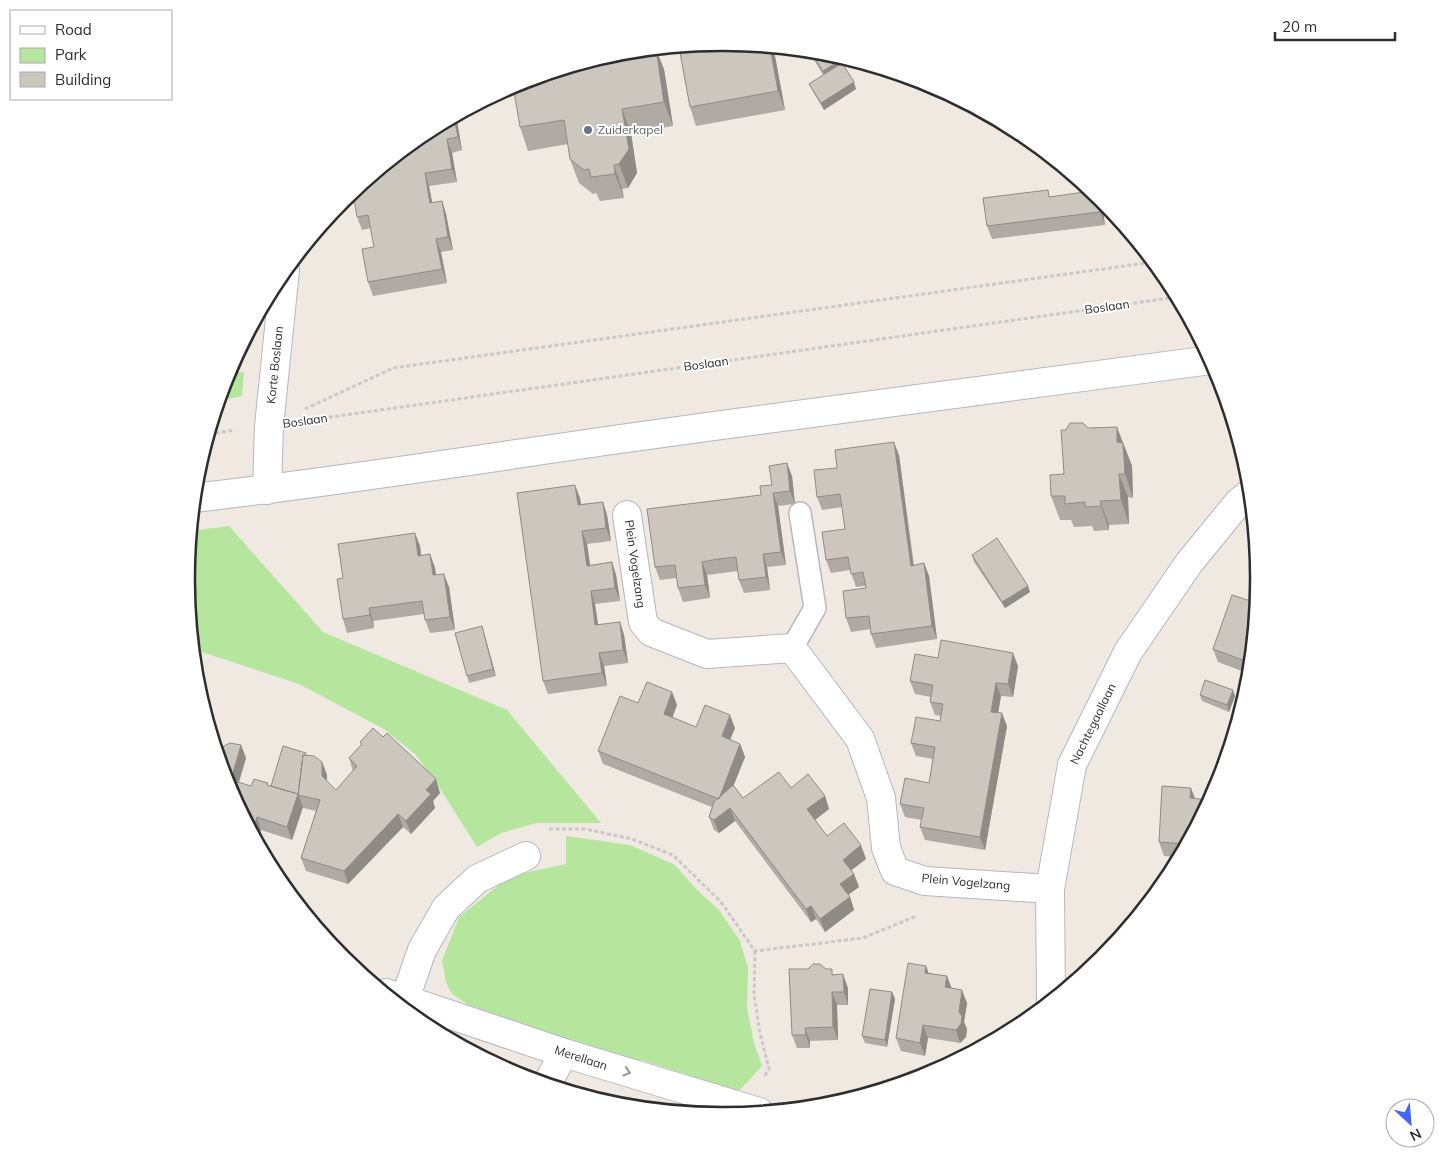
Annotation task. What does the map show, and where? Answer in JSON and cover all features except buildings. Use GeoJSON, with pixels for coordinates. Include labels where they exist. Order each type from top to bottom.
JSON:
{"type":"FeatureCollection","features":[{"type":"Feature","properties":{"kind":"street","name":"Korte Boslaan"},"geometry":{"type":"LineString","coordinates":[[267,490],[269,426],[283,287]]}},
{"type":"Feature","properties":{"kind":"street"},"geometry":{"type":"LineString","coordinates":[[201,497],[267,490],[1036,382],[1203,361]]}},
{"type":"Feature","properties":{"kind":"street","name":"Nachtegaallaan"},"geometry":{"type":"LineString","coordinates":[[1051,992],[1050,889],[1072,765],[1128,652],[1189,562],[1244,498]]}},
{"type":"Feature","properties":{"kind":"street","name":"Plein Vogelzang"},"geometry":{"type":"LineString","coordinates":[[627,515],[644,622],[651,632],[707,654],[792,648],[860,739],[881,798],[886,848],[895,871],[926,881],[1050,889]]}},
{"type":"Feature","properties":{"kind":"street","name":"Merellaan"},"geometry":{"type":"LineString","coordinates":[[397,994],[446,908],[476,879],[526,856]]}},
{"type":"Feature","properties":{"kind":"street","name":"Merellaan"},"geometry":{"type":"LineString","coordinates":[[400,997],[564,1053],[741,1106]]}},
{"type":"Feature","properties":{"kind":"street"},"geometry":{"type":"LineString","coordinates":[[550,1078],[564,1053]]}},
{"type":"Feature","properties":{"kind":"lane"},"geometry":{"type":"LineString","coordinates":[[792,648],[815,608],[800,513]]}},
{"type":"Feature","properties":{"kind":"path","name":"Boslaan"},"geometry":{"type":"LineString","coordinates":[[269,426],[393,368],[1145,263]]}},
{"type":"Feature","properties":{"kind":"path","name":"Boslaan"},"geometry":{"type":"LineString","coordinates":[[269,426],[1169,298]]}},
{"type":"Feature","properties":{"kind":"path"},"geometry":{"type":"LineString","coordinates":[[526,856],[549,829],[585,829],[632,839],[672,855],[721,902],[755,951],[754,995],[760,1033],[769,1069],[750,1106]]}},
{"type":"Feature","properties":{"kind":"path"},"geometry":{"type":"LineString","coordinates":[[755,951],[863,938],[914,917],[926,881]]}},
{"type":"Feature","properties":{"kind":"green space"},"geometry":{"type":"Polygon","coordinates":[[[237,372],[244,372],[242,396],[227,399],[235,377],[237,372]]]}},
{"type":"Feature","properties":{"kind":"green space"},"geometry":{"type":"Polygon","coordinates":[[[229,526],[323,632],[507,710],[601,823],[536,823],[501,833],[477,847],[439,787],[415,754],[384,729],[299,684],[200,651],[195,579],[197,530],[229,526]]]}},
{"type":"Feature","properties":{"kind":"green space"},"geometry":{"type":"Polygon","coordinates":[[[566,836],[630,845],[675,865],[696,889],[719,910],[740,941],[748,968],[747,1008],[754,1043],[762,1066],[738,1092],[642,1060],[633,1065],[583,1050],[579,1043],[472,1007],[452,994],[446,982],[442,961],[459,917],[510,876],[566,864],[566,836]]]}},
{"type":"Feature","properties":{"kind":"place","name":"Zuiderkapel"},"geometry":{"type":"Point","coordinates":[588,130]}}]}
